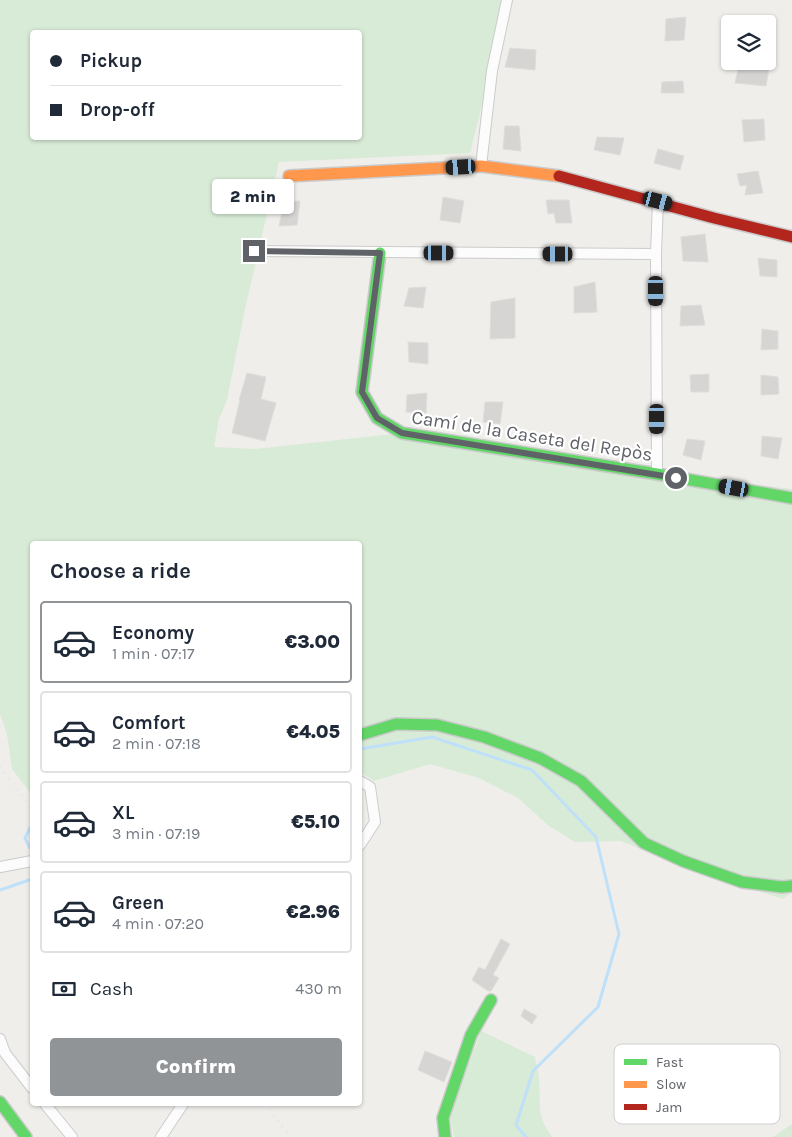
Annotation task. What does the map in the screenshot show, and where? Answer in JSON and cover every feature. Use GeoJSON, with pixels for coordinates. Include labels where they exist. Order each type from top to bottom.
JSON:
{"type":"FeatureCollection","features":[{"type":"Feature","properties":{"kind":"main road"},"geometry":{"type":"LineString","coordinates":[[289,176],[481,166],[564,176],[714,218],[792,237]]}},
{"type":"Feature","properties":{"kind":"main road","name":"Camí de la Caseta del Repòs"},"geometry":{"type":"LineString","coordinates":[[380,253],[362,392],[377,418],[402,433],[792,498]]}},
{"type":"Feature","properties":{"kind":"main road"},"geometry":{"type":"LineString","coordinates":[[362,734],[396,724],[413,724],[438,725],[484,738],[540,758],[581,781],[644,843],[683,861],[742,882],[782,887],[792,886]]}},
{"type":"Feature","properties":{"kind":"main road"},"geometry":{"type":"LineString","coordinates":[[445,1137],[443,1118],[471,1034],[491,1000]]}},
{"type":"Feature","properties":{"kind":"main road"},"geometry":{"type":"LineString","coordinates":[[0,1102],[26,1137]]}},
{"type":"Feature","properties":{"kind":"street"},"geometry":{"type":"LineString","coordinates":[[481,166],[492,71],[507,0]]}},
{"type":"Feature","properties":{"kind":"street"},"geometry":{"type":"LineString","coordinates":[[657,474],[656,254],[658,201]]}},
{"type":"Feature","properties":{"kind":"street"},"geometry":{"type":"LineString","coordinates":[[254,251],[656,254]]}},
{"type":"Feature","properties":{"kind":"street"},"geometry":{"type":"LineString","coordinates":[[362,782],[370,788],[376,822],[362,842]]}},
{"type":"Feature","properties":{"kind":"street"},"geometry":{"type":"LineString","coordinates":[[0,867],[30,861]]}},
{"type":"Feature","properties":{"kind":"street"},"geometry":{"type":"LineString","coordinates":[[0,1040],[5,1053],[30,1085]]}},
{"type":"Feature","properties":{"kind":"street"},"geometry":{"type":"LineString","coordinates":[[50,1106],[72,1137]]}},
{"type":"Feature","properties":{"kind":"street"},"geometry":{"type":"LineString","coordinates":[[161,1137],[182,1106]]}},
{"type":"Feature","properties":{"kind":"green space"},"geometry":{"type":"Polygon","coordinates":[[[0,0],[508,0],[470,153],[279,162],[245,309],[227,400],[219,419],[214,447],[256,449],[402,433],[657,474],[792,489],[792,892],[783,899],[693,870],[621,841],[575,842],[549,826],[518,798],[479,778],[430,764],[374,781],[362,773],[362,541],[30,541],[30,792],[12,769],[7,734],[0,714],[0,0]]]}},
{"type":"Feature","properties":{"kind":"green space"},"geometry":{"type":"Polygon","coordinates":[[[481,1031],[535,1057],[539,1077],[541,1116],[552,1137],[454,1137],[450,1116],[481,1031]]]}},
{"type":"Feature","properties":{"kind":"green space"},"geometry":{"type":"Polygon","coordinates":[[[792,1124],[792,1137],[773,1137],[792,1124]]]}},
{"type":"Feature","properties":{"kind":"building"},"geometry":{"type":"Polygon","coordinates":[[[686,17],[684,40],[665,41],[666,19],[686,17]]]}},
{"type":"Feature","properties":{"kind":"building"},"geometry":{"type":"Polygon","coordinates":[[[510,48],[536,50],[535,70],[505,67],[510,48]]]}},
{"type":"Feature","properties":{"kind":"building"},"geometry":{"type":"Polygon","coordinates":[[[738,70],[769,70],[766,86],[735,83],[738,70]]]}},
{"type":"Feature","properties":{"kind":"building"},"geometry":{"type":"Polygon","coordinates":[[[683,81],[684,93],[661,93],[662,82],[683,81]]]}},
{"type":"Feature","properties":{"kind":"building"},"geometry":{"type":"Polygon","coordinates":[[[764,119],[765,140],[744,142],[742,120],[764,119]]]}},
{"type":"Feature","properties":{"kind":"building"},"geometry":{"type":"Polygon","coordinates":[[[505,126],[519,126],[521,151],[503,149],[505,126]]]}},
{"type":"Feature","properties":{"kind":"building"},"geometry":{"type":"Polygon","coordinates":[[[597,137],[624,138],[620,155],[594,150],[597,137]]]}},
{"type":"Feature","properties":{"kind":"building"},"geometry":{"type":"Polygon","coordinates":[[[658,149],[684,156],[680,170],[654,163],[658,149]]]}},
{"type":"Feature","properties":{"kind":"building"},"geometry":{"type":"Polygon","coordinates":[[[758,171],[763,193],[745,195],[747,185],[740,186],[737,174],[758,171]]]}},
{"type":"Feature","properties":{"kind":"building"},"geometry":{"type":"Polygon","coordinates":[[[443,197],[464,201],[460,223],[440,220],[443,197]]]}},
{"type":"Feature","properties":{"kind":"building"},"geometry":{"type":"Polygon","coordinates":[[[546,200],[569,200],[572,223],[556,223],[554,213],[548,214],[546,200]]]}},
{"type":"Feature","properties":{"kind":"building"},"geometry":{"type":"Polygon","coordinates":[[[300,201],[297,225],[279,226],[284,202],[300,201]]]}},
{"type":"Feature","properties":{"kind":"building"},"geometry":{"type":"Polygon","coordinates":[[[705,234],[708,262],[683,261],[681,237],[705,234]]]}},
{"type":"Feature","properties":{"kind":"building"},"geometry":{"type":"Polygon","coordinates":[[[758,258],[777,260],[777,277],[760,276],[758,258]]]}},
{"type":"Feature","properties":{"kind":"building"},"geometry":{"type":"Polygon","coordinates":[[[595,282],[597,312],[574,313],[574,287],[595,282]]]}},
{"type":"Feature","properties":{"kind":"building"},"geometry":{"type":"Polygon","coordinates":[[[426,287],[423,308],[404,306],[409,288],[426,287]]]}},
{"type":"Feature","properties":{"kind":"building"},"geometry":{"type":"Polygon","coordinates":[[[515,298],[515,338],[490,339],[491,302],[515,298]]]}},
{"type":"Feature","properties":{"kind":"building"},"geometry":{"type":"Polygon","coordinates":[[[701,305],[705,325],[680,326],[681,306],[701,305]]]}},
{"type":"Feature","properties":{"kind":"building"},"geometry":{"type":"Polygon","coordinates":[[[762,329],[778,331],[778,349],[761,350],[762,329]]]}},
{"type":"Feature","properties":{"kind":"building"},"geometry":{"type":"Polygon","coordinates":[[[408,342],[428,343],[428,364],[409,362],[408,342]]]}},
{"type":"Feature","properties":{"kind":"building"},"geometry":{"type":"Polygon","coordinates":[[[247,373],[266,377],[261,399],[276,403],[265,441],[232,433],[247,373]]]}},
{"type":"Feature","properties":{"kind":"building"},"geometry":{"type":"Polygon","coordinates":[[[709,374],[709,392],[691,392],[690,375],[709,374]]]}},
{"type":"Feature","properties":{"kind":"building"},"geometry":{"type":"Polygon","coordinates":[[[761,375],[778,377],[779,394],[761,395],[761,375]]]}},
{"type":"Feature","properties":{"kind":"building"},"geometry":{"type":"Polygon","coordinates":[[[427,393],[426,413],[406,412],[407,395],[427,393]]]}},
{"type":"Feature","properties":{"kind":"building"},"geometry":{"type":"Polygon","coordinates":[[[485,402],[503,402],[500,424],[483,422],[485,402]]]}},
{"type":"Feature","properties":{"kind":"building"},"geometry":{"type":"Polygon","coordinates":[[[762,436],[782,438],[778,459],[761,456],[762,436]]]}},
{"type":"Feature","properties":{"kind":"building"},"geometry":{"type":"Polygon","coordinates":[[[687,439],[705,441],[701,460],[683,455],[687,439]]]}},
{"type":"Feature","properties":{"kind":"building"},"geometry":{"type":"Polygon","coordinates":[[[501,939],[510,944],[493,975],[499,978],[491,991],[488,991],[472,980],[479,967],[485,970],[501,939]]]}},
{"type":"Feature","properties":{"kind":"building"},"geometry":{"type":"Polygon","coordinates":[[[524,1009],[537,1016],[532,1024],[521,1016],[524,1009]]]}},
{"type":"Feature","properties":{"kind":"building"},"geometry":{"type":"Polygon","coordinates":[[[425,1051],[452,1062],[444,1082],[418,1070],[425,1051]]]}},
{"type":"Feature","properties":{"kind":"waterway"},"geometry":{"type":"LineString","coordinates":[[362,749],[432,737],[532,770],[596,837],[619,934],[598,1007],[533,1071],[516,1125],[526,1137]]}},
{"type":"Feature","properties":{"kind":"waterway"},"geometry":{"type":"LineString","coordinates":[[30,828],[25,838],[30,848]]}},
{"type":"Feature","properties":{"kind":"waterway"},"geometry":{"type":"LineString","coordinates":[[0,890],[30,880]]}},
{"type":"Feature","properties":{"kind":"railway"},"geometry":{"type":"LineString","coordinates":[[0,767],[30,805]]}},
{"type":"Feature","properties":{"kind":"railway"},"geometry":{"type":"LineString","coordinates":[[267,1106],[291,1137]]}},
{"type":"Feature","properties":{"kind":"traffic: fast"},"geometry":{"type":"LineString","coordinates":[[380,253],[362,392],[377,418],[402,433],[792,498]]}},
{"type":"Feature","properties":{"kind":"traffic: fast"},"geometry":{"type":"LineString","coordinates":[[362,734],[396,724],[437,725],[484,737],[540,758],[581,781],[644,843],[683,861],[742,882],[782,887],[792,886]]}},
{"type":"Feature","properties":{"kind":"traffic: fast"},"geometry":{"type":"LineString","coordinates":[[445,1137],[443,1118],[471,1035],[491,1000]]}},
{"type":"Feature","properties":{"kind":"traffic: fast"},"geometry":{"type":"LineString","coordinates":[[0,1102],[26,1137]]}},
{"type":"Feature","properties":{"kind":"traffic: slow"},"geometry":{"type":"LineString","coordinates":[[289,176],[481,166],[559,176]]}},
{"type":"Feature","properties":{"kind":"traffic: jam"},"geometry":{"type":"LineString","coordinates":[[559,176],[792,237]]}},
{"type":"Feature","properties":{"kind":"route"},"geometry":{"type":"LineString","coordinates":[[254,251],[380,253],[362,392],[377,418],[402,433],[676,478]]}}]}
